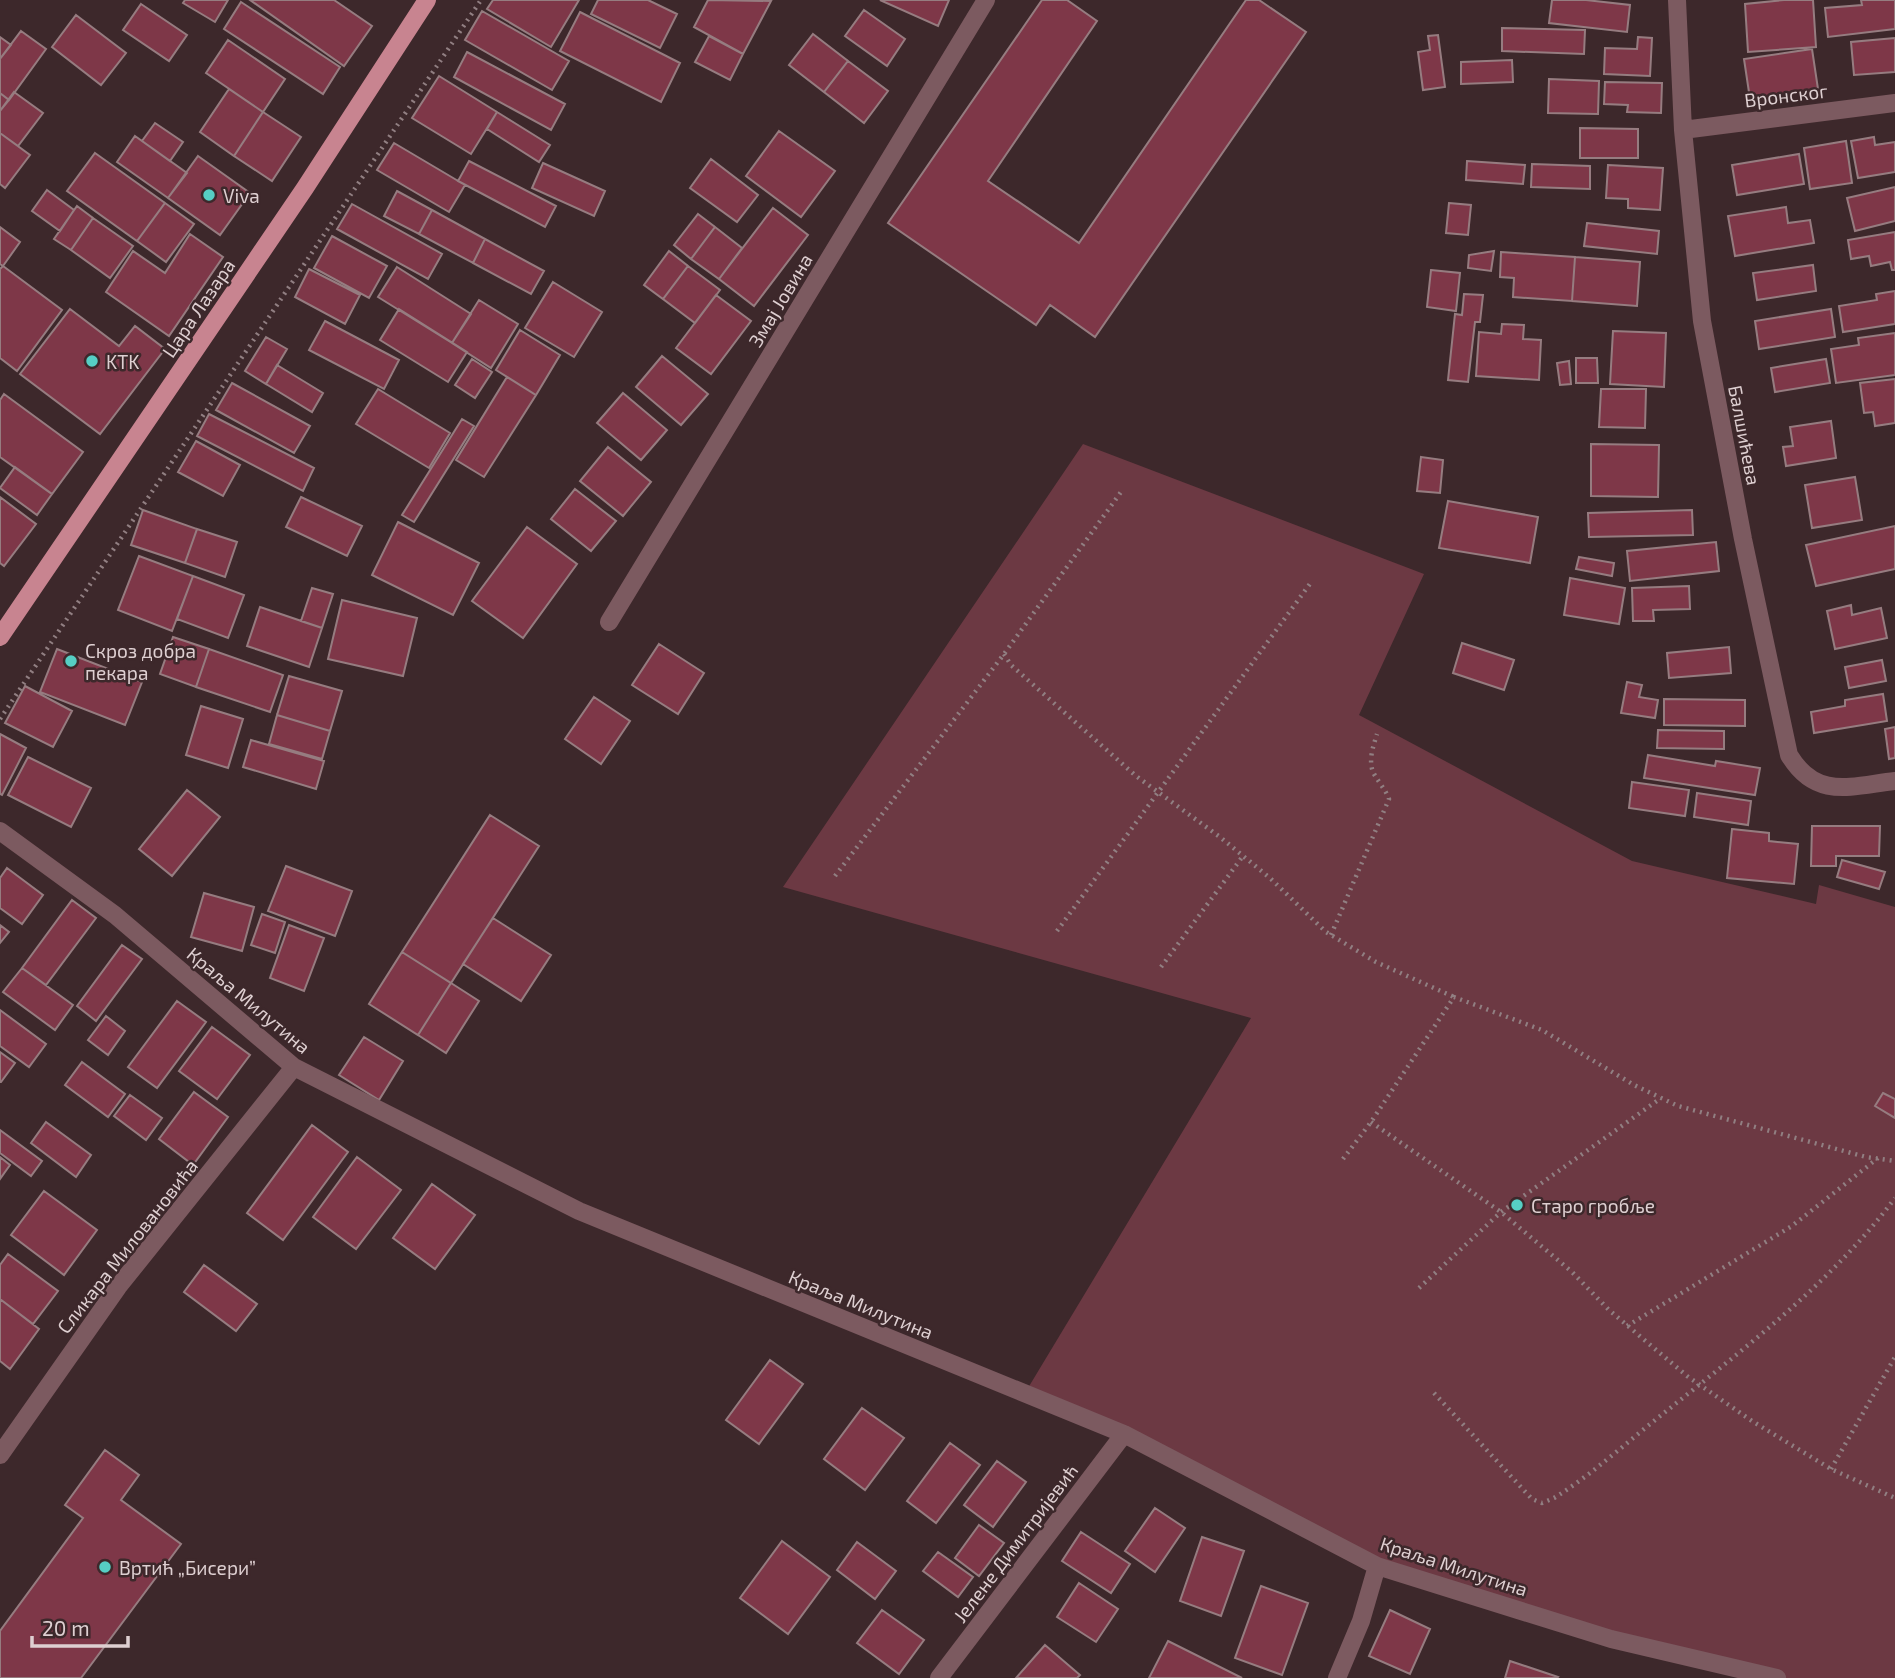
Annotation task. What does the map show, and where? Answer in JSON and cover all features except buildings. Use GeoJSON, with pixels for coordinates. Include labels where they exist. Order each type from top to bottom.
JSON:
{"type":"FeatureCollection","features":[{"type":"Feature","properties":{"kind":"main road","name":"Цара Лазара"},"geometry":{"type":"LineString","coordinates":[[0,637],[297,199],[427,0]]}},
{"type":"Feature","properties":{"kind":"street","name":"Змај Јовина"},"geometry":{"type":"LineString","coordinates":[[609,622],[986,0]]}},
{"type":"Feature","properties":{"kind":"street","name":"Балшићева"},"geometry":{"type":"LineString","coordinates":[[1677,0],[1683,130],[1702,321],[1789,755],[1798,771],[1830,788],[1895,781]]}},
{"type":"Feature","properties":{"kind":"street","name":"Вронског"},"geometry":{"type":"LineString","coordinates":[[1683,130],[1895,103]]}},
{"type":"Feature","properties":{"kind":"street","name":"Краља Милутина"},"geometry":{"type":"LineString","coordinates":[[0,831],[115,915],[294,1067],[579,1211],[1124,1434],[1377,1566],[1611,1639],[1777,1678]]}},
{"type":"Feature","properties":{"kind":"street","name":"Сликара Миловановића"},"geometry":{"type":"LineString","coordinates":[[0,1455],[118,1287],[294,1067]]}},
{"type":"Feature","properties":{"kind":"street","name":"Јелене Димитријевић"},"geometry":{"type":"LineString","coordinates":[[939,1678],[1124,1434]]}},
{"type":"Feature","properties":{"kind":"street"},"geometry":{"type":"LineString","coordinates":[[1337,1678],[1361,1621],[1377,1566]]}},
{"type":"Feature","properties":{"kind":"path"},"geometry":{"type":"LineString","coordinates":[[0,719],[481,0]]}},
{"type":"Feature","properties":{"kind":"path"},"geometry":{"type":"LineString","coordinates":[[835,876],[1004,654],[1121,492]]}},
{"type":"Feature","properties":{"kind":"path"},"geometry":{"type":"LineString","coordinates":[[1057,931],[1312,581]]}},
{"type":"Feature","properties":{"kind":"path"},"geometry":{"type":"LineString","coordinates":[[1004,654],[1011,665],[1136,776],[1243,856],[1331,935],[1376,962],[1454,997],[1542,1030],[1634,1085],[1678,1106],[1895,1161]]}},
{"type":"Feature","properties":{"kind":"path"},"geometry":{"type":"LineString","coordinates":[[1331,935],[1389,799],[1385,786],[1372,771],[1371,755],[1377,734]]}},
{"type":"Feature","properties":{"kind":"path"},"geometry":{"type":"LineString","coordinates":[[1161,967],[1243,856]]}},
{"type":"Feature","properties":{"kind":"path"},"geometry":{"type":"LineString","coordinates":[[1343,1159],[1371,1122],[1454,997]]}},
{"type":"Feature","properties":{"kind":"path"},"geometry":{"type":"LineString","coordinates":[[1419,1288],[1501,1212],[1661,1098]]}},
{"type":"Feature","properties":{"kind":"path"},"geometry":{"type":"LineString","coordinates":[[1371,1122],[1501,1212],[1572,1272],[1627,1326],[1699,1385],[1831,1469],[1895,1498]]}},
{"type":"Feature","properties":{"kind":"path"},"geometry":{"type":"LineString","coordinates":[[1627,1326],[1792,1226],[1878,1158]]}},
{"type":"Feature","properties":{"kind":"path"},"geometry":{"type":"LineString","coordinates":[[1434,1393],[1532,1499],[1542,1503],[1567,1490],[1827,1278],[1873,1228],[1895,1198]]}},
{"type":"Feature","properties":{"kind":"path"},"geometry":{"type":"LineString","coordinates":[[1831,1469],[1895,1357]]}},
{"type":"Feature","properties":{"kind":"shaded area","name":"Старо гробље"},"geometry":{"type":"Polygon","coordinates":[[[1083,444],[1424,574],[1359,715],[1632,861],[1816,904],[1819,885],[1895,907],[1895,1678],[1777,1678],[1377,1566],[1025,1393],[1251,1018],[783,887],[1083,444]]]}},
{"type":"Feature","properties":{"kind":"place","name":"Viva"},"geometry":{"type":"Point","coordinates":[209,195]}},
{"type":"Feature","properties":{"kind":"place","name":"KTK"},"geometry":{"type":"Point","coordinates":[92,361]}},
{"type":"Feature","properties":{"kind":"place","name":"Скроз добра пекара"},"geometry":{"type":"Point","coordinates":[71,661]}},
{"type":"Feature","properties":{"kind":"place","name":"Старо гробље"},"geometry":{"type":"Point","coordinates":[1517,1205]}},
{"type":"Feature","properties":{"kind":"place","name":"Вртић „Бисери”"},"geometry":{"type":"Point","coordinates":[105,1567]}}]}
